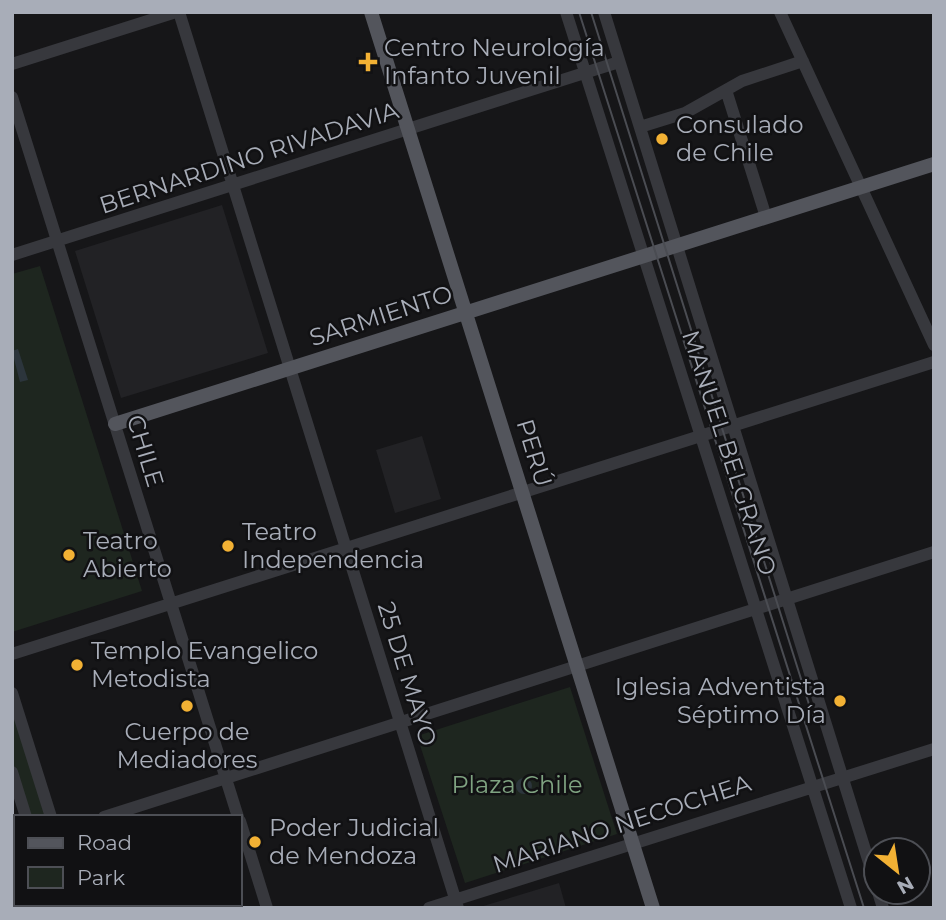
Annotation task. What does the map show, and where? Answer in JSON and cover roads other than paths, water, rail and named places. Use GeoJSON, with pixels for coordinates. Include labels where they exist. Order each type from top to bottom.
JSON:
{"type":"FeatureCollection","features":[{"type":"Feature","properties":{"kind":"main road","name":"PERÚ"},"geometry":{"type":"LineString","coordinates":[[371,12],[653,908]]}},
{"type":"Feature","properties":{"kind":"main road","name":"SARMIENTO"},"geometry":{"type":"LineString","coordinates":[[115,424],[934,164]]}},
{"type":"Feature","properties":{"kind":"street"},"geometry":{"type":"LineString","coordinates":[[12,64],[177,12]]}},
{"type":"Feature","properties":{"kind":"street","name":"25 DE MAYO"},"geometry":{"type":"LineString","coordinates":[[177,12],[457,904]]}},
{"type":"Feature","properties":{"kind":"street","name":"MANUEL BELGRANO"},"geometry":{"type":"LineString","coordinates":[[566,12],[851,908]]}},
{"type":"Feature","properties":{"kind":"street","name":"MANUEL BELGRANO"},"geometry":{"type":"LineString","coordinates":[[604,12],[862,839]]}},
{"type":"Feature","properties":{"kind":"street"},"geometry":{"type":"LineString","coordinates":[[780,12],[934,345]]}},
{"type":"Feature","properties":{"kind":"street"},"geometry":{"type":"LineString","coordinates":[[640,127],[685,113],[758,74],[803,61]]}},
{"type":"Feature","properties":{"kind":"street","name":"BERNARDINO RIVADAVIA"},"geometry":{"type":"LineString","coordinates":[[12,255],[620,62]]}},
{"type":"Feature","properties":{"kind":"street"},"geometry":{"type":"LineString","coordinates":[[726,90],[766,217]]}},
{"type":"Feature","properties":{"kind":"street","name":"CHILE"},"geometry":{"type":"LineString","coordinates":[[12,97],[238,815]]}},
{"type":"Feature","properties":{"kind":"street"},"geometry":{"type":"LineString","coordinates":[[12,654],[934,362]]}},
{"type":"Feature","properties":{"kind":"street"},"geometry":{"type":"LineString","coordinates":[[110,815],[934,552]]}},
{"type":"Feature","properties":{"kind":"street"},"geometry":{"type":"LineString","coordinates":[[12,694],[50,815]]}},
{"type":"Feature","properties":{"kind":"street","name":"MARIANO NECOCHEA"},"geometry":{"type":"LineString","coordinates":[[429,908],[457,904],[633,843],[934,749]]}},
{"type":"Feature","properties":{"kind":"street"},"geometry":{"type":"LineString","coordinates":[[12,772],[25,815]]}},
{"type":"Feature","properties":{"kind":"street","name":"CHILE"},"geometry":{"type":"LineString","coordinates":[[242,829],[267,908]]}},
{"type":"Feature","properties":{"kind":"tram line"},"geometry":{"type":"LineString","coordinates":[[579,12],[864,908]]}},
{"type":"Feature","properties":{"kind":"tram line"},"geometry":{"type":"LineString","coordinates":[[591,12],[813,717]]}},
{"type":"Feature","properties":{"kind":"place","name":"Centro Neurología Infanto Juvenil"},"geometry":{"type":"Point","coordinates":[368,62]}},
{"type":"Feature","properties":{"kind":"place","name":"Consulado de Chile"},"geometry":{"type":"Point","coordinates":[662,139]}},
{"type":"Feature","properties":{"kind":"place","name":"Teatro Independencia"},"geometry":{"type":"Point","coordinates":[228,546]}},
{"type":"Feature","properties":{"kind":"place","name":"Teatro Abierto"},"geometry":{"type":"Point","coordinates":[69,555]}},
{"type":"Feature","properties":{"kind":"place","name":"Templo Evangelico Metodista"},"geometry":{"type":"Point","coordinates":[77,665]}},
{"type":"Feature","properties":{"kind":"place","name":"Iglesia Adventista Séptimo Día"},"geometry":{"type":"Point","coordinates":[840,701]}},
{"type":"Feature","properties":{"kind":"place","name":"Cuerpo de Mediadores"},"geometry":{"type":"Point","coordinates":[187,706]}},
{"type":"Feature","properties":{"kind":"place","name":"Poder Judicial de Mendoza"},"geometry":{"type":"Point","coordinates":[255,842]}},
{"type":"Feature","properties":{"kind":"park label","name":"Plaza Chile"},"geometry":{"type":"Point","coordinates":[517,785]}}]}
